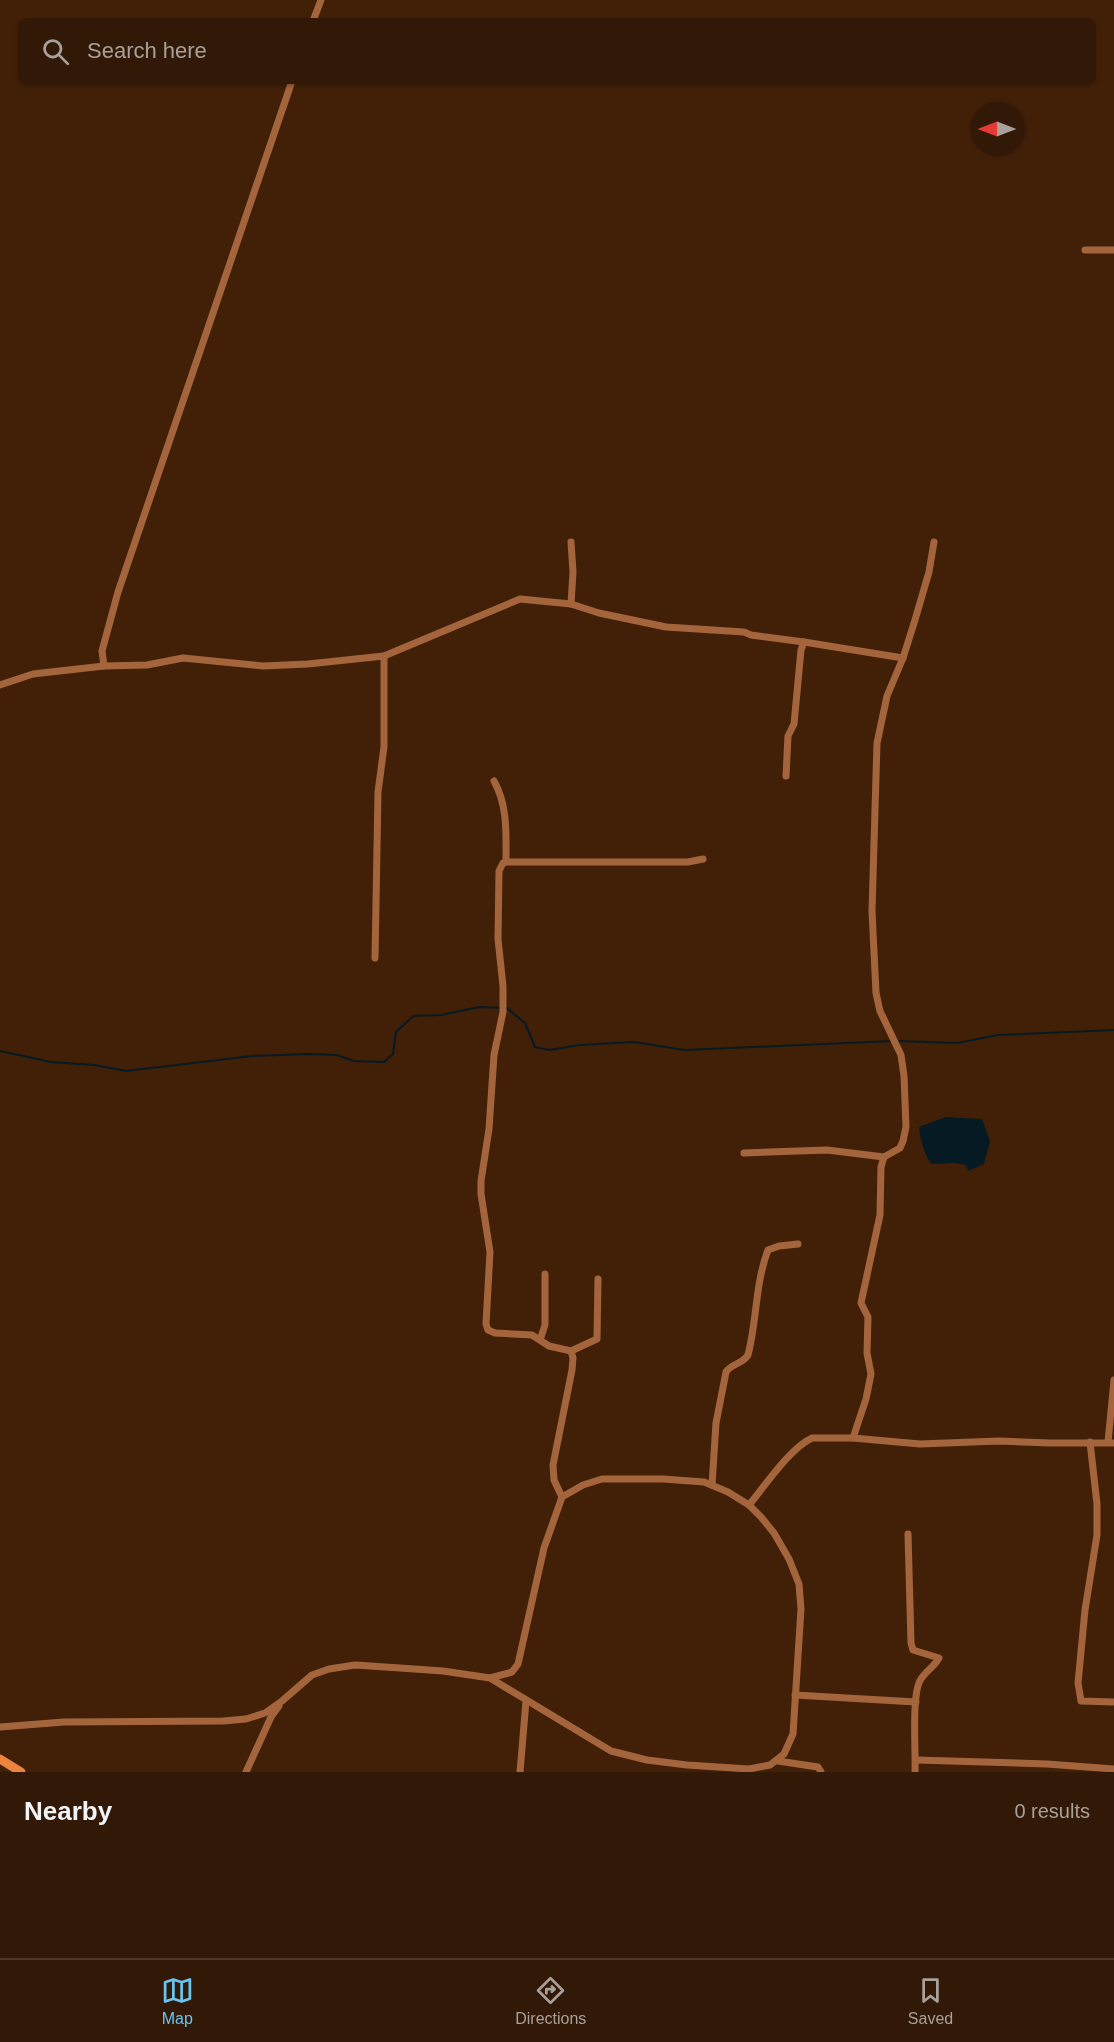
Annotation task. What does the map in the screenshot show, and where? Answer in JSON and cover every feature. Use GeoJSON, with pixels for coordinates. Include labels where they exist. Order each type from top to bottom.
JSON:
{"type":"FeatureCollection","features":[{"type":"Feature","properties":{"kind":"main road"},"geometry":{"type":"LineString","coordinates":[[0,1759],[21,1772]]}},
{"type":"Feature","properties":{"kind":"main road"},"geometry":{"type":"LineString","coordinates":[[0,1766],[9,1772]]}},
{"type":"Feature","properties":{"kind":"street"},"geometry":{"type":"LineString","coordinates":[[314,18],[321,0]]}},
{"type":"Feature","properties":{"kind":"street"},"geometry":{"type":"LineString","coordinates":[[104,666],[102,651],[118,592],[291,84]]}},
{"type":"Feature","properties":{"kind":"street"},"geometry":{"type":"LineString","coordinates":[[1085,250],[1114,250]]}},
{"type":"Feature","properties":{"kind":"street"},"geometry":{"type":"LineString","coordinates":[[744,1153],[826,1150],[884,1157],[900,1148],[903,1141],[906,1127],[901,1055],[880,1011],[876,993],[872,911],[875,785],[878,743],[887,696],[903,658],[929,572],[934,542]]}},
{"type":"Feature","properties":{"kind":"street"},"geometry":{"type":"LineString","coordinates":[[571,604],[572,543]]}},
{"type":"Feature","properties":{"kind":"street"},"geometry":{"type":"LineString","coordinates":[[0,685],[33,674],[104,666],[147,665],[183,658],[263,666],[384,656],[520,599],[571,604],[599,613],[666,627],[744,632],[751,635],[903,658]]}},
{"type":"Feature","properties":{"kind":"street"},"geometry":{"type":"LineString","coordinates":[[786,776],[788,736],[794,724],[801,650],[804,642]]}},
{"type":"Feature","properties":{"kind":"street"},"geometry":{"type":"LineString","coordinates":[[375,958],[378,792],[384,747],[384,656]]}},
{"type":"Feature","properties":{"kind":"street"},"geometry":{"type":"LineString","coordinates":[[495,781],[504,804],[506,862]]}},
{"type":"Feature","properties":{"kind":"street"},"geometry":{"type":"LineString","coordinates":[[598,1279],[597,1339],[571,1351],[549,1346],[532,1335],[495,1334],[488,1330],[486,1324],[490,1252],[482,1181],[489,1130],[494,1055],[503,1012],[498,939],[499,871],[502,863],[506,862],[688,862],[703,859]]}},
{"type":"Feature","properties":{"kind":"street"},"geometry":{"type":"LineString","coordinates":[[853,1438],[871,1374],[867,1353],[868,1317],[861,1303],[880,1215],[881,1167],[884,1157]]}},
{"type":"Feature","properties":{"kind":"street"},"geometry":{"type":"LineString","coordinates":[[712,1485],[716,1423],[726,1372],[732,1365],[746,1359],[748,1355],[759,1280],[765,1258],[768,1250],[798,1244]]}},
{"type":"Feature","properties":{"kind":"street"},"geometry":{"type":"LineString","coordinates":[[540,1340],[544,1325],[544,1274]]}},
{"type":"Feature","properties":{"kind":"street"},"geometry":{"type":"LineString","coordinates":[[562,1497],[554,1480],[553,1465],[572,1370],[571,1351]]}},
{"type":"Feature","properties":{"kind":"street"},"geometry":{"type":"LineString","coordinates":[[748,1505],[785,1461],[807,1440],[821,1437],[920,1444],[999,1441],[1111,1442],[1114,1380]]}},
{"type":"Feature","properties":{"kind":"street"},"geometry":{"type":"LineString","coordinates":[[1090,1442],[1096,1493],[1096,1535],[1085,1610],[1078,1683],[1081,1701],[1114,1702]]}},
{"type":"Feature","properties":{"kind":"street"},"geometry":{"type":"LineString","coordinates":[[0,1727],[64,1722],[246,1719],[265,1713],[312,1675],[328,1669],[355,1665],[443,1671],[489,1678],[604,1748],[647,1760],[749,1769],[770,1766],[784,1754],[792,1734],[801,1609],[799,1584],[789,1559],[761,1516],[728,1492],[704,1482],[602,1479],[583,1485],[562,1497],[544,1548],[518,1664],[512,1672],[489,1678]]}},
{"type":"Feature","properties":{"kind":"street"},"geometry":{"type":"LineString","coordinates":[[908,1534],[911,1643],[913,1650],[939,1659],[935,1667],[920,1680],[916,1702],[915,1772]]}},
{"type":"Feature","properties":{"kind":"street"},"geometry":{"type":"LineString","coordinates":[[795,1695],[916,1702]]}},
{"type":"Feature","properties":{"kind":"street"},"geometry":{"type":"LineString","coordinates":[[246,1772],[271,1717],[282,1701]]}},
{"type":"Feature","properties":{"kind":"street"},"geometry":{"type":"LineString","coordinates":[[520,1772],[526,1701]]}},
{"type":"Feature","properties":{"kind":"street"},"geometry":{"type":"LineString","coordinates":[[916,1760],[1047,1764],[1114,1769]]}},
{"type":"Feature","properties":{"kind":"street"},"geometry":{"type":"LineString","coordinates":[[778,1761],[818,1767],[821,1772]]}},
{"type":"Feature","properties":{"kind":"water"},"geometry":{"type":"Polygon","coordinates":[[[945,1117],[982,1119],[990,1141],[984,1164],[968,1171],[966,1165],[931,1164],[920,1137],[919,1127],[945,1117]]]}},
{"type":"Feature","properties":{"kind":"waterway"},"geometry":{"type":"LineString","coordinates":[[0,1051],[51,1062],[95,1065],[126,1071],[252,1056],[308,1054],[337,1055],[354,1061],[384,1062],[393,1054],[396,1032],[413,1016],[441,1015],[479,1007],[507,1008],[525,1023],[535,1047],[549,1050],[580,1045],[634,1042],[685,1050],[892,1041]]}},
{"type":"Feature","properties":{"kind":"waterway"},"geometry":{"type":"LineString","coordinates":[[897,1041],[957,1043],[998,1035],[1114,1030]]}}]}
